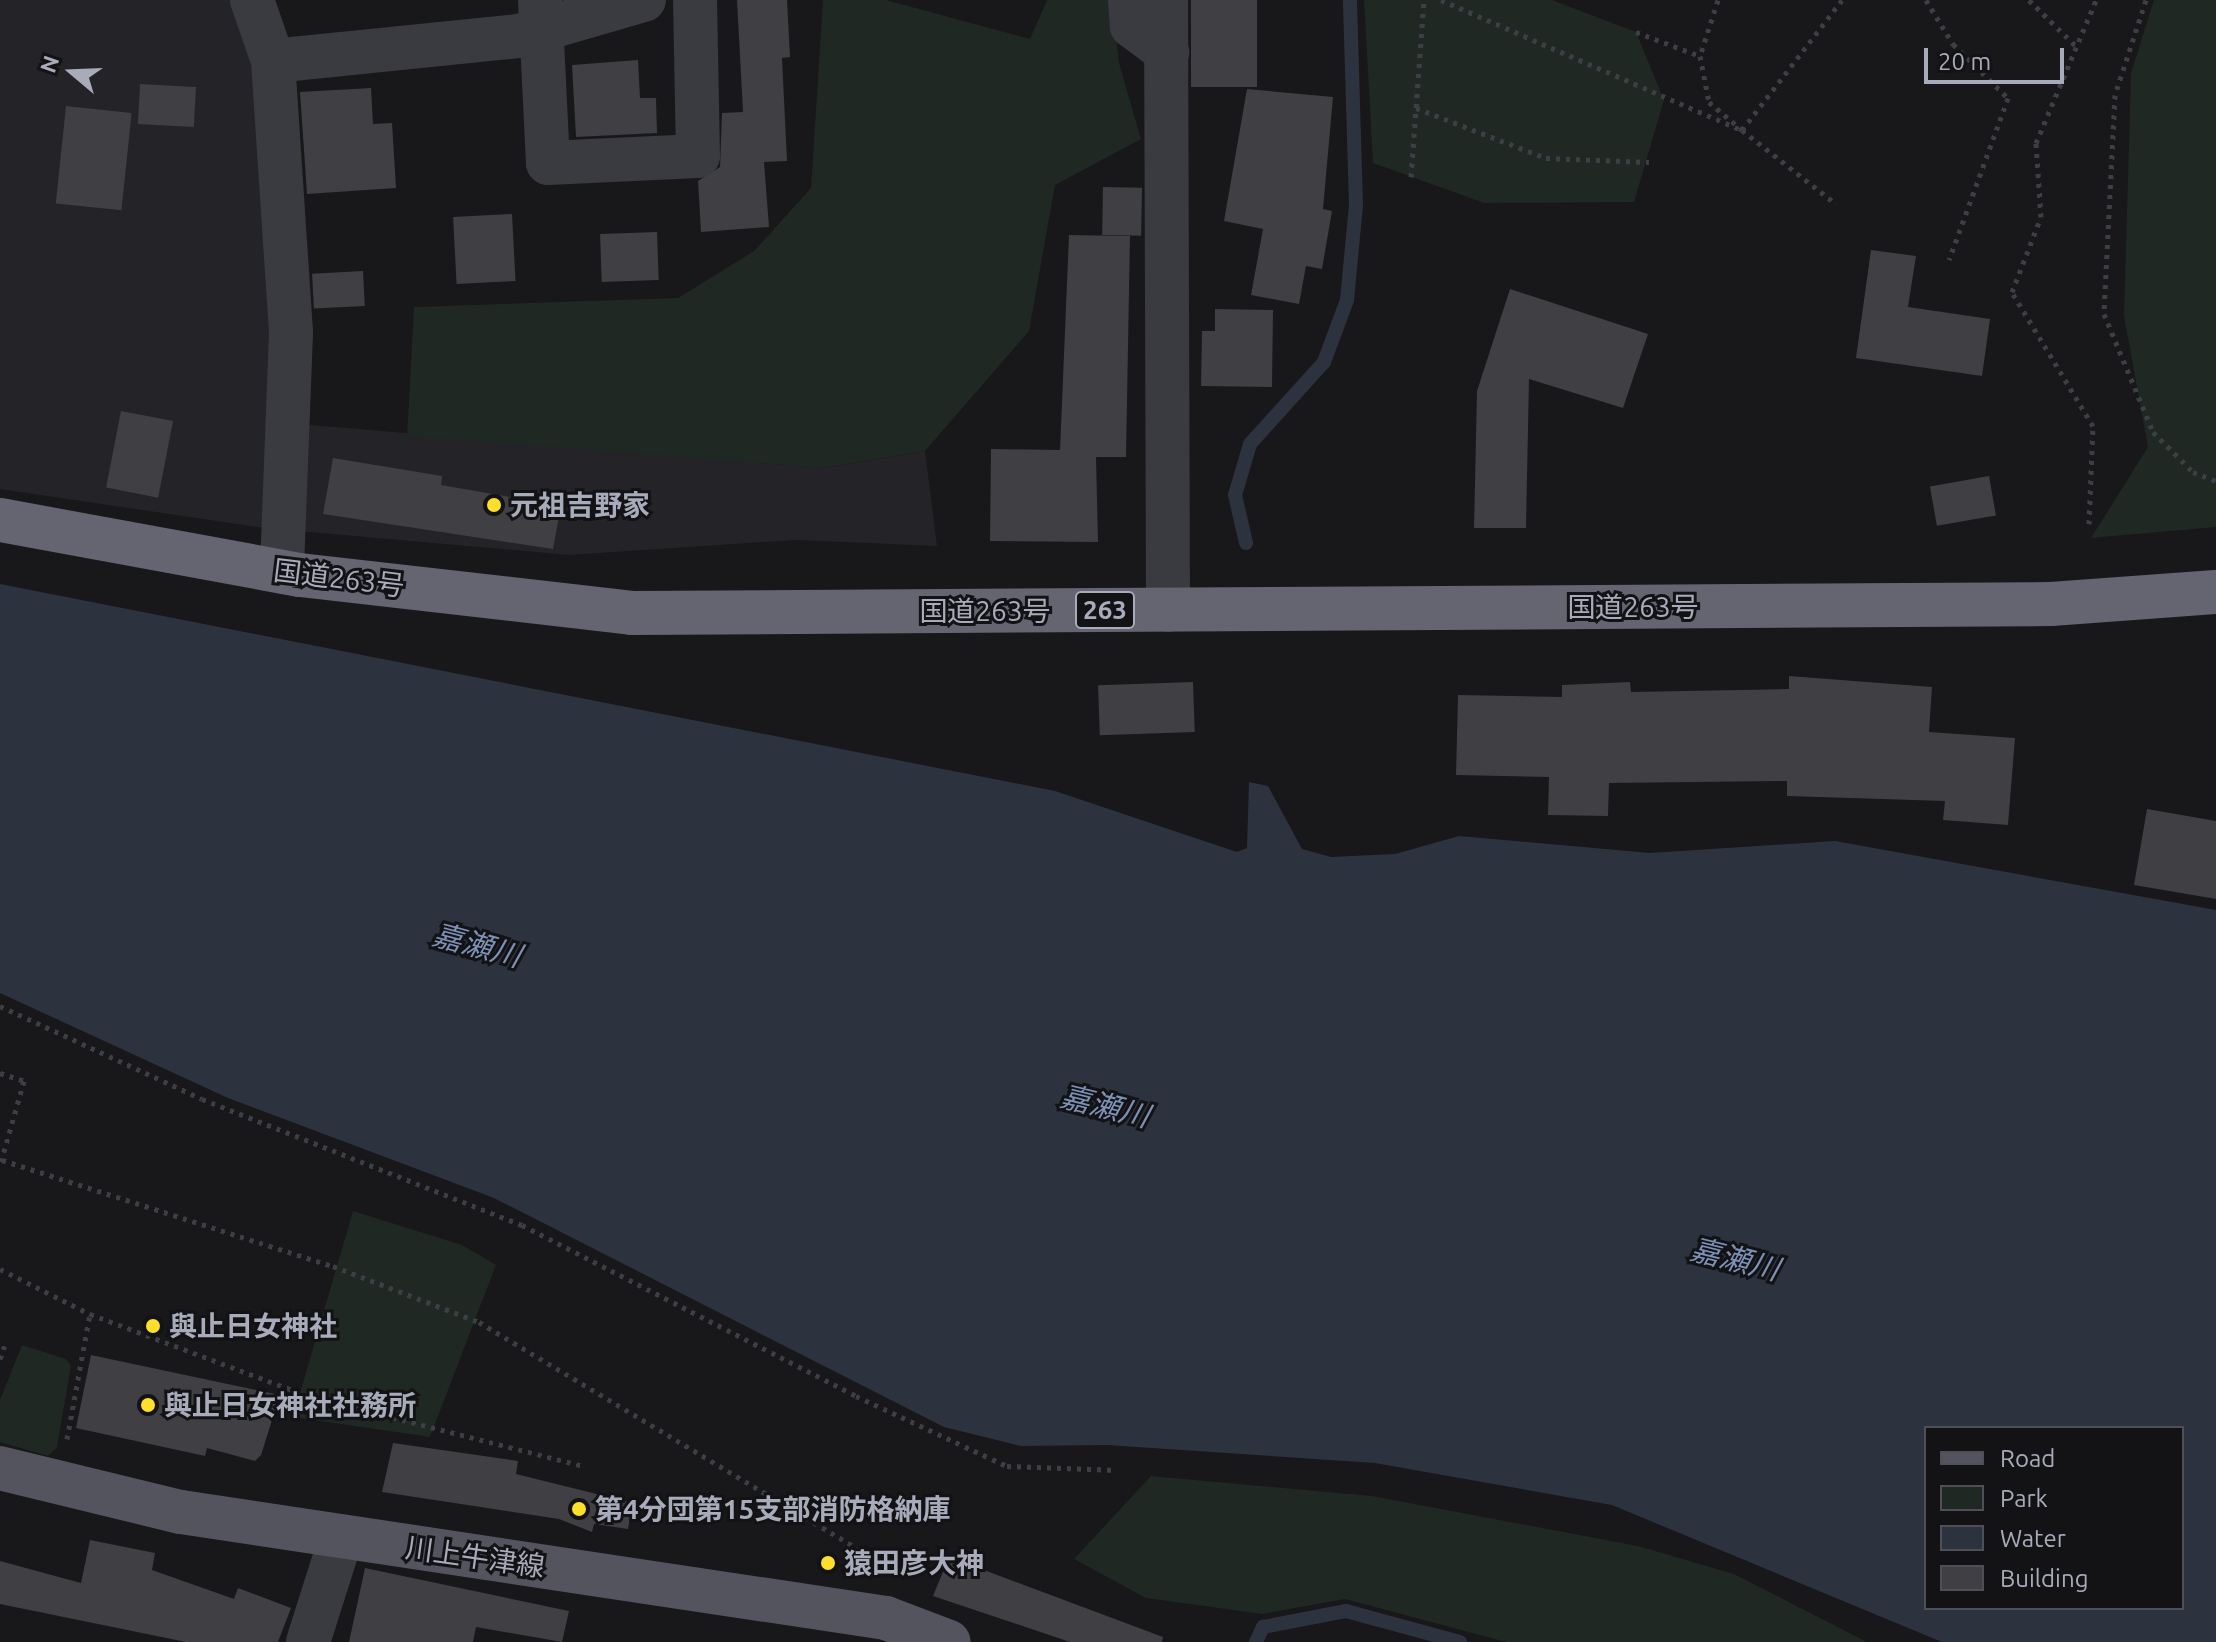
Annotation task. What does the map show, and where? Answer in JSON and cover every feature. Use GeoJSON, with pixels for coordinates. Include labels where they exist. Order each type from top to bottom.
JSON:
{"type":"FeatureCollection","features":[{"type":"Feature","properties":{"kind":"highway","name":"国道263号"},"geometry":{"type":"LineString","coordinates":[[0,520],[282,572],[632,613],[2051,604],[2216,592]]}},
{"type":"Feature","properties":{"kind":"main road","name":"川上牛津線"},"geometry":{"type":"LineString","coordinates":[[0,1468],[59,1484],[341,1538],[886,1618],[949,1642]]}},
{"type":"Feature","properties":{"kind":"street"},"geometry":{"type":"LineString","coordinates":[[252,0],[273,61],[291,333],[282,572]]}},
{"type":"Feature","properties":{"kind":"street"},"geometry":{"type":"LineString","coordinates":[[273,61],[644,0]]}},
{"type":"Feature","properties":{"kind":"street"},"geometry":{"type":"LineString","coordinates":[[541,15],[548,163],[698,156],[695,0]]}},
{"type":"Feature","properties":{"kind":"street"},"geometry":{"type":"LineString","coordinates":[[1130,0],[1132,26],[1167,52]]}},
{"type":"Feature","properties":{"kind":"street"},"geometry":{"type":"LineString","coordinates":[[1166,0],[1168,610]]}},
{"type":"Feature","properties":{"kind":"street"},"geometry":{"type":"LineString","coordinates":[[308,1642],[341,1538]]}},
{"type":"Feature","properties":{"kind":"path"},"geometry":{"type":"LineString","coordinates":[[1411,177],[1424,0]]}},
{"type":"Feature","properties":{"kind":"path"},"geometry":{"type":"LineString","coordinates":[[1441,0],[1742,130]]}},
{"type":"Feature","properties":{"kind":"path"},"geometry":{"type":"LineString","coordinates":[[1718,0],[1700,56],[1709,102],[1836,204]]}},
{"type":"Feature","properties":{"kind":"path"},"geometry":{"type":"LineString","coordinates":[[1742,130],[1842,0]]}},
{"type":"Feature","properties":{"kind":"path"},"geometry":{"type":"LineString","coordinates":[[1926,0],[1953,44],[2008,98],[1949,260]]}},
{"type":"Feature","properties":{"kind":"path"},"geometry":{"type":"LineString","coordinates":[[2029,0],[2076,46]]}},
{"type":"Feature","properties":{"kind":"path"},"geometry":{"type":"LineString","coordinates":[[2089,524],[2093,426],[2012,292],[2041,217],[2036,143],[2096,0]]}},
{"type":"Feature","properties":{"kind":"path"},"geometry":{"type":"LineString","coordinates":[[2146,0],[2115,95],[2104,314],[2153,432],[2193,472],[2216,481]]}},
{"type":"Feature","properties":{"kind":"path"},"geometry":{"type":"LineString","coordinates":[[1636,32],[1700,56]]}},
{"type":"Feature","properties":{"kind":"path"},"geometry":{"type":"LineString","coordinates":[[1416,108],[1546,158],[1649,162]]}},
{"type":"Feature","properties":{"kind":"path"},"geometry":{"type":"LineString","coordinates":[[0,1006],[202,1099],[522,1225],[856,1396],[1007,1466],[1117,1470]]}},
{"type":"Feature","properties":{"kind":"path"},"geometry":{"type":"LineString","coordinates":[[0,1073],[24,1081],[1,1162],[333,1266],[479,1322],[858,1550]]}},
{"type":"Feature","properties":{"kind":"path"},"geometry":{"type":"LineString","coordinates":[[0,1269],[90,1314],[305,1395],[580,1465]]}},
{"type":"Feature","properties":{"kind":"path"},"geometry":{"type":"LineString","coordinates":[[59,1484],[90,1314]]}},
{"type":"Feature","properties":{"kind":"path"},"geometry":{"type":"LineString","coordinates":[[0,1359],[6,1342]]}},
{"type":"Feature","properties":{"kind":"shaded area"},"geometry":{"type":"Polygon","coordinates":[[[0,0],[233,0],[260,83],[275,422],[823,468],[925,451],[937,546],[796,540],[569,555],[264,528],[0,489],[0,0]]]}},
{"type":"Feature","properties":{"kind":"green space"},"geometry":{"type":"Polygon","coordinates":[[[823,0],[886,0],[1030,39],[1047,0],[1112,0],[1119,63],[1141,139],[1055,185],[1029,331],[925,451],[823,468],[407,436],[414,307],[678,298],[754,251],[811,188],[823,0]]]}},
{"type":"Feature","properties":{"kind":"green space"},"geometry":{"type":"Polygon","coordinates":[[[1364,0],[1552,0],[1636,32],[1664,100],[1634,202],[1484,203],[1373,163],[1364,0]]]}},
{"type":"Feature","properties":{"kind":"green space"},"geometry":{"type":"Polygon","coordinates":[[[2154,0],[2216,0],[2216,527],[2091,538],[2148,447],[2124,316],[2131,73],[2154,0]]]}},
{"type":"Feature","properties":{"kind":"green space"},"geometry":{"type":"Polygon","coordinates":[[[353,1211],[462,1245],[496,1265],[430,1437],[293,1417],[353,1211]]]}},
{"type":"Feature","properties":{"kind":"green space"},"geometry":{"type":"Polygon","coordinates":[[[22,1345],[66,1359],[71,1366],[57,1447],[48,1456],[0,1442],[0,1400],[22,1345]]]}},
{"type":"Feature","properties":{"kind":"green space"},"geometry":{"type":"Polygon","coordinates":[[[1151,1476],[1372,1496],[1638,1546],[1734,1574],[1867,1642],[1506,1642],[1345,1599],[1262,1614],[1146,1598],[1074,1559],[1151,1476]]]}},
{"type":"Feature","properties":{"kind":"water","name":"嘉瀬川"},"geometry":{"type":"Polygon","coordinates":[[[0,584],[1055,791],[1237,852],[1247,848],[1249,782],[1268,786],[1302,849],[1331,857],[1395,854],[1459,836],[1650,853],[1835,841],[2216,910],[2216,1642],[1942,1642],[1612,1505],[1375,1463],[1107,1445],[1021,1446],[944,1427],[494,1198],[228,1098],[0,993],[0,584]]]}},
{"type":"Feature","properties":{"kind":"building"},"geometry":{"type":"Polygon","coordinates":[[[737,0],[787,0],[790,57],[782,58],[787,161],[764,162],[769,227],[701,232],[698,181],[720,167],[722,113],[743,112],[737,0]]]}},
{"type":"Feature","properties":{"kind":"building"},"geometry":{"type":"Polygon","coordinates":[[[1191,0],[1257,0],[1257,87],[1191,87],[1191,0]]]}},
{"type":"Feature","properties":{"kind":"building"},"geometry":{"type":"Polygon","coordinates":[[[638,60],[640,98],[656,98],[657,133],[576,137],[572,65],[638,60]]]}},
{"type":"Feature","properties":{"kind":"building"},"geometry":{"type":"Polygon","coordinates":[[[140,84],[196,87],[194,127],[138,124],[140,84]]]}},
{"type":"Feature","properties":{"kind":"building"},"geometry":{"type":"Polygon","coordinates":[[[371,88],[373,124],[392,123],[396,188],[307,194],[300,92],[371,88]]]}},
{"type":"Feature","properties":{"kind":"building"},"geometry":{"type":"Polygon","coordinates":[[[1247,89],[1333,97],[1323,209],[1332,211],[1322,269],[1306,266],[1299,304],[1251,295],[1263,229],[1224,221],[1247,89]]]}},
{"type":"Feature","properties":{"kind":"building"},"geometry":{"type":"Polygon","coordinates":[[[66,106],[132,113],[121,210],[56,203],[66,106]]]}},
{"type":"Feature","properties":{"kind":"building"},"geometry":{"type":"Polygon","coordinates":[[[1103,187],[1142,188],[1141,236],[1102,235],[1103,187]]]}},
{"type":"Feature","properties":{"kind":"building"},"geometry":{"type":"Polygon","coordinates":[[[512,214],[516,281],[457,284],[453,217],[512,214]]]}},
{"type":"Feature","properties":{"kind":"building"},"geometry":{"type":"Polygon","coordinates":[[[657,232],[659,280],[602,282],[600,234],[657,232]]]}},
{"type":"Feature","properties":{"kind":"building"},"geometry":{"type":"Polygon","coordinates":[[[1069,235],[1130,236],[1126,457],[1096,457],[1098,542],[990,541],[991,449],[1060,450],[1069,235]]]}},
{"type":"Feature","properties":{"kind":"building"},"geometry":{"type":"Polygon","coordinates":[[[1871,250],[1916,256],[1908,307],[1990,319],[1982,376],[1856,358],[1871,250]]]}},
{"type":"Feature","properties":{"kind":"building"},"geometry":{"type":"Polygon","coordinates":[[[363,271],[365,306],[314,309],[312,274],[363,271]]]}},
{"type":"Feature","properties":{"kind":"building"},"geometry":{"type":"Polygon","coordinates":[[[1510,289],[1648,334],[1623,408],[1529,379],[1526,528],[1474,528],[1477,391],[1510,289]]]}},
{"type":"Feature","properties":{"kind":"building"},"geometry":{"type":"Polygon","coordinates":[[[1215,309],[1273,310],[1272,387],[1201,386],[1202,331],[1215,331],[1215,309]]]}},
{"type":"Feature","properties":{"kind":"building"},"geometry":{"type":"Polygon","coordinates":[[[121,411],[173,421],[158,498],[106,488],[121,411]]]}},
{"type":"Feature","properties":{"kind":"building"},"geometry":{"type":"Polygon","coordinates":[[[333,458],[442,476],[441,485],[561,506],[553,549],[323,514],[333,458]]]}},
{"type":"Feature","properties":{"kind":"building"},"geometry":{"type":"Polygon","coordinates":[[[1989,476],[1996,515],[1937,526],[1930,486],[1989,476]]]}},
{"type":"Feature","properties":{"kind":"building"},"geometry":{"type":"Polygon","coordinates":[[[1789,676],[1932,687],[1929,732],[2015,738],[2008,825],[1943,820],[1945,801],[1787,796],[1787,781],[1609,783],[1608,816],[1548,815],[1549,777],[1456,775],[1458,695],[1562,697],[1562,685],[1630,682],[1631,692],[1789,689],[1789,676]]]}},
{"type":"Feature","properties":{"kind":"building"},"geometry":{"type":"Polygon","coordinates":[[[1193,682],[1195,732],[1100,735],[1098,685],[1193,682]]]}},
{"type":"Feature","properties":{"kind":"building"},"geometry":{"type":"Polygon","coordinates":[[[2147,809],[2216,821],[2216,899],[2134,885],[2147,809]]]}},
{"type":"Feature","properties":{"kind":"building","name":"與止日女神社社務所"},"geometry":{"type":"Polygon","coordinates":[[[91,1355],[280,1395],[261,1455],[255,1461],[207,1448],[205,1456],[76,1428],[91,1355]]]}},
{"type":"Feature","properties":{"kind":"building"},"geometry":{"type":"Polygon","coordinates":[[[393,1443],[518,1461],[516,1474],[633,1503],[628,1529],[594,1524],[592,1532],[559,1519],[382,1492],[393,1443]]]}},
{"type":"Feature","properties":{"kind":"building"},"geometry":{"type":"Polygon","coordinates":[[[90,1540],[155,1553],[152,1570],[234,1599],[238,1588],[291,1608],[278,1642],[186,1642],[0,1604],[0,1561],[81,1583],[90,1540]]]}},
{"type":"Feature","properties":{"kind":"building"},"geometry":{"type":"Polygon","coordinates":[[[949,1557],[1163,1637],[1162,1642],[1070,1642],[933,1596],[949,1557]]]}},
{"type":"Feature","properties":{"kind":"building"},"geometry":{"type":"Polygon","coordinates":[[[365,1568],[569,1611],[562,1642],[476,1627],[473,1642],[349,1642],[365,1568]]]}},
{"type":"Feature","properties":{"kind":"waterway"},"geometry":{"type":"LineString","coordinates":[[1246,543],[1235,495],[1250,444],[1324,362],[1347,300],[1356,205],[1350,0]]}},
{"type":"Feature","properties":{"kind":"waterway"},"geometry":{"type":"LineString","coordinates":[[1256,1642],[1263,1627],[1346,1611],[1460,1642]]}},
{"type":"Feature","properties":{"kind":"place","name":"元祖吉野家"},"geometry":{"type":"Point","coordinates":[494,505]}},
{"type":"Feature","properties":{"kind":"place","name":"與止日女神社"},"geometry":{"type":"Point","coordinates":[153,1326]}},
{"type":"Feature","properties":{"kind":"place","name":"與止日女神社社務所"},"geometry":{"type":"Point","coordinates":[148,1405]}},
{"type":"Feature","properties":{"kind":"place","name":"第4分団第15支部消防格納庫"},"geometry":{"type":"Point","coordinates":[579,1509]}},
{"type":"Feature","properties":{"kind":"place","name":"猿田彦大神"},"geometry":{"type":"Point","coordinates":[828,1563]}}]}
